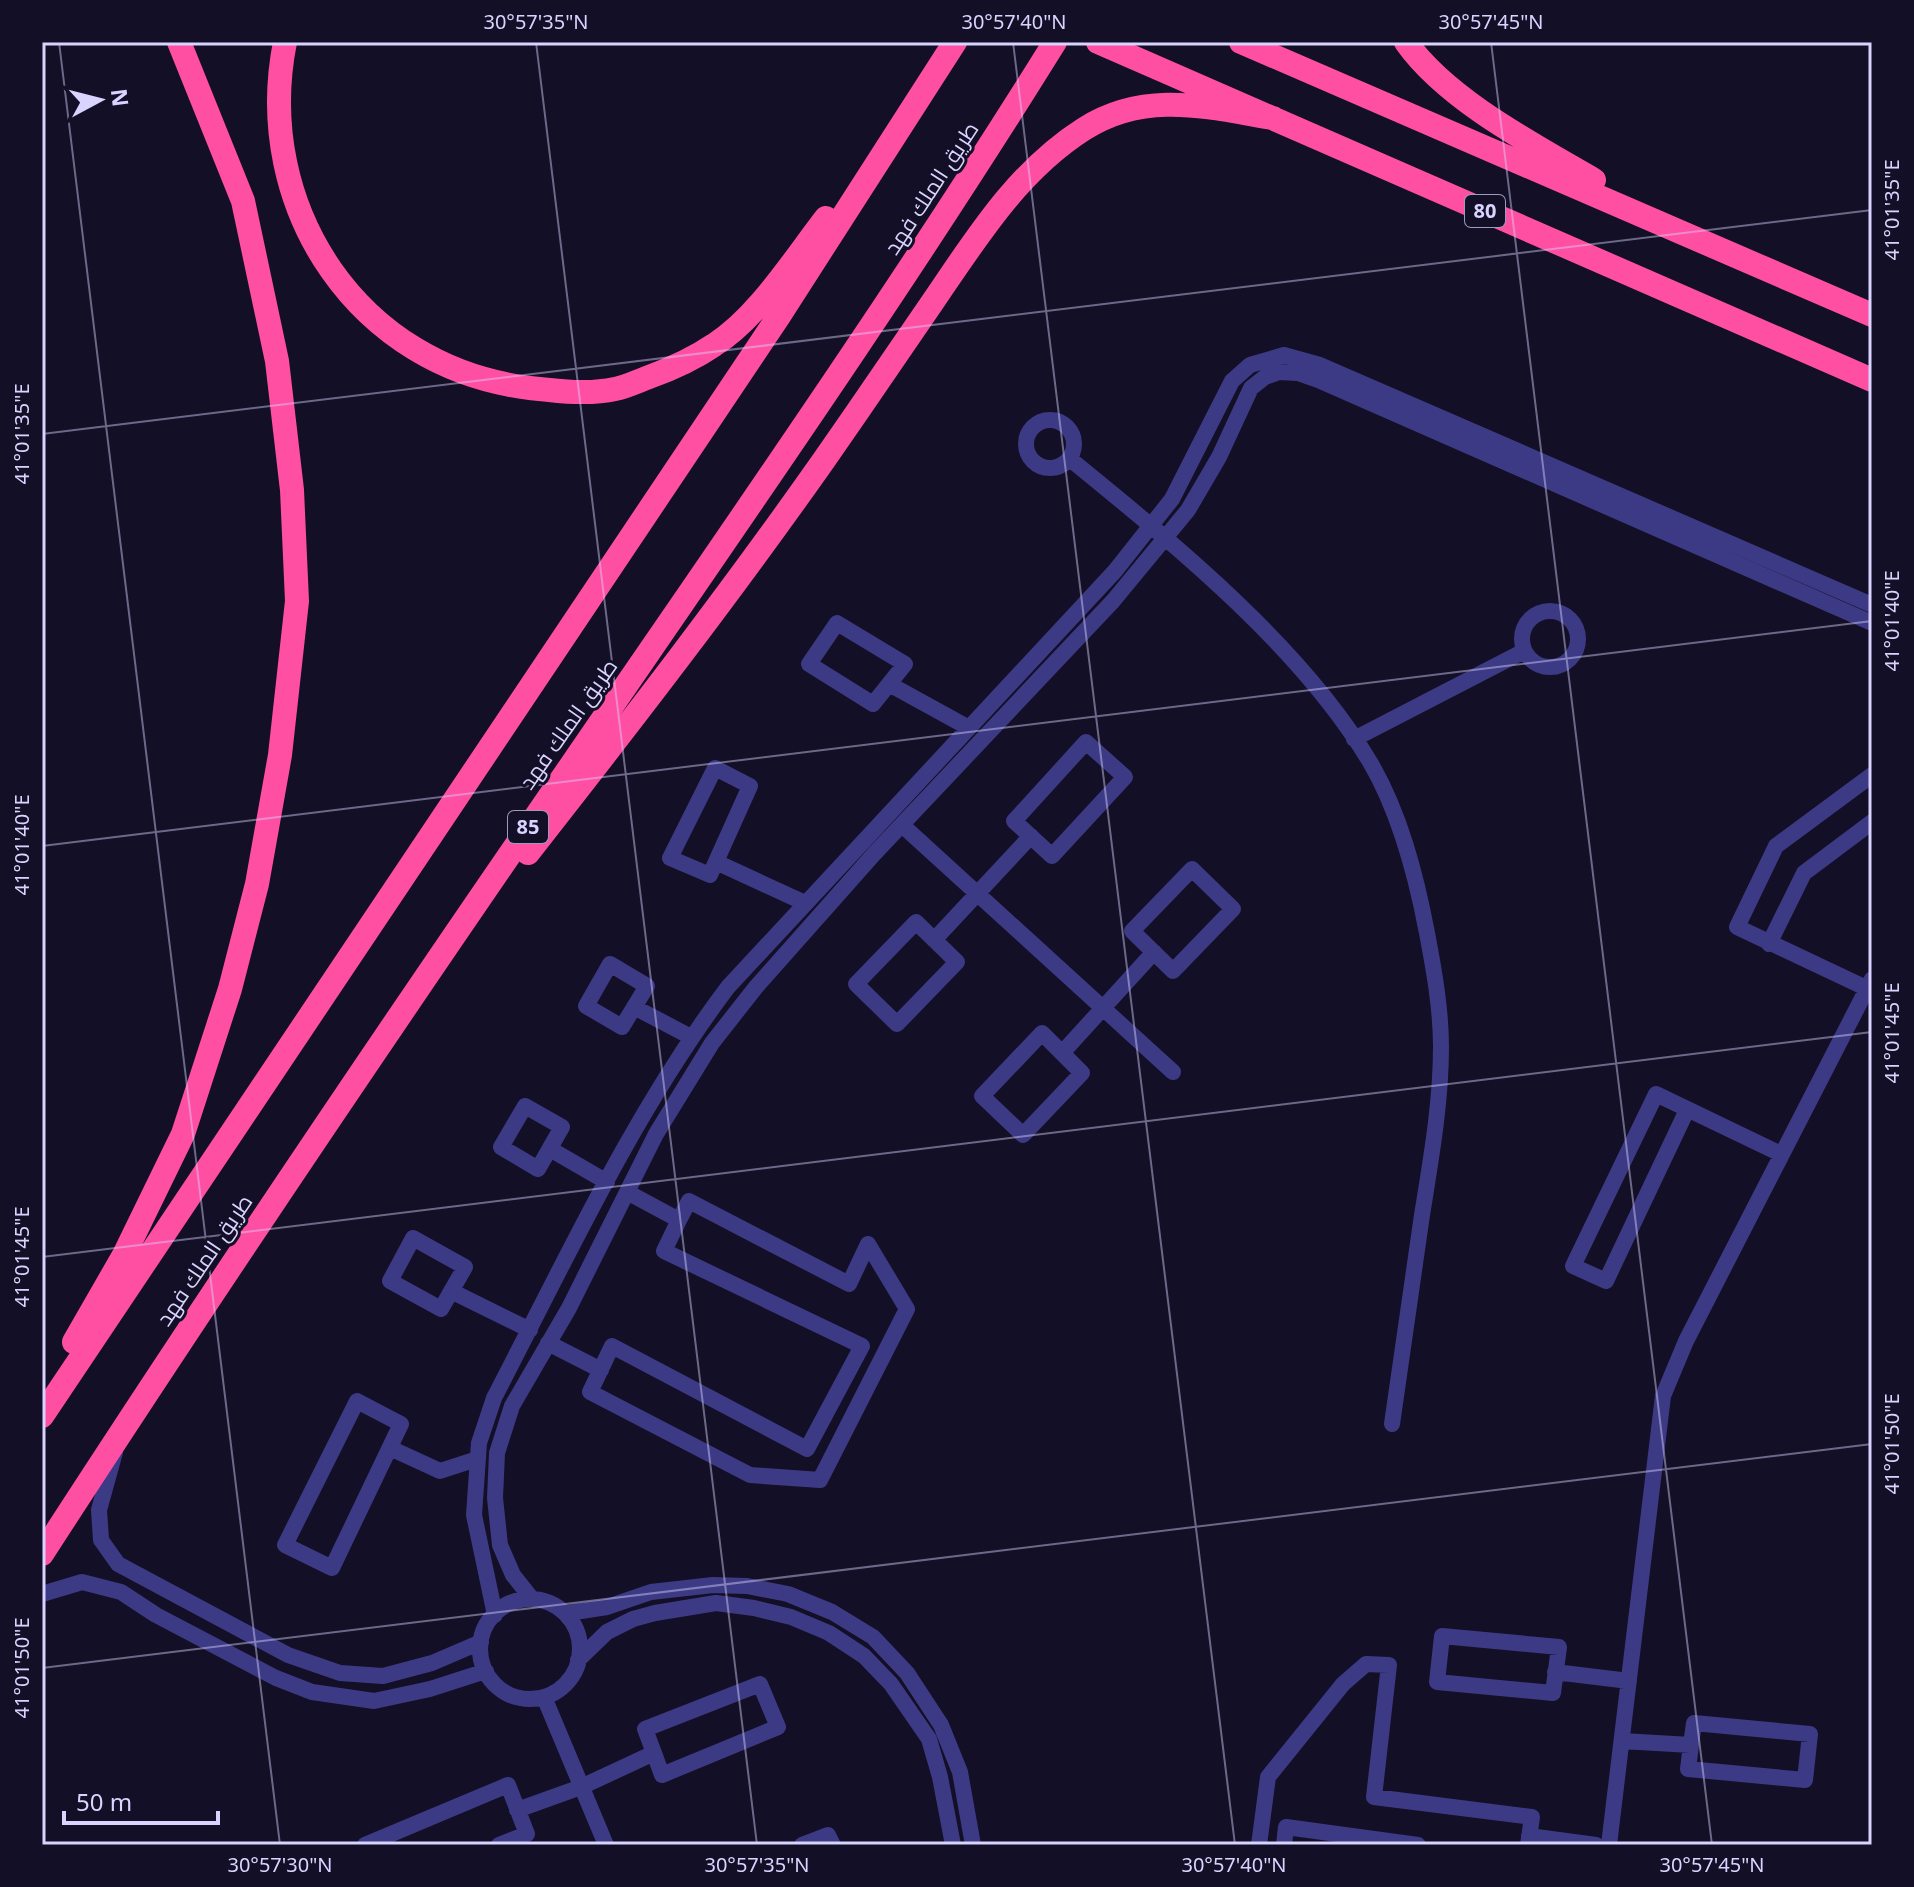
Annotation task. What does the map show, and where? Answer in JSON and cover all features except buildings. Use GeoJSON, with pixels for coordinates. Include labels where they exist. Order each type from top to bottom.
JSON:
{"type":"FeatureCollection","features":[{"type":"Feature","properties":{"kind":"highway"},"geometry":{"type":"LineString","coordinates":[[42,1400],[124,1255],[183,1134],[225,1004],[257,884],[280,755],[297,601],[292,490],[274,346],[243,201],[179,42]]}},
{"type":"Feature","properties":{"kind":"highway"},"geometry":{"type":"LineString","coordinates":[[285,42],[279,74],[280,136],[292,189],[309,232],[341,286],[378,324],[417,352],[458,372],[501,385],[559,392],[614,390],[665,371],[715,345],[748,316],[914,106]]}},
{"type":"Feature","properties":{"kind":"highway","name":"طريق الملك فهد"},"geometry":{"type":"LineString","coordinates":[[42,1554],[381,1040],[837,378],[1055,42]]}},
{"type":"Feature","properties":{"kind":"highway","name":"80"},"geometry":{"type":"LineString","coordinates":[[1098,42],[1872,380]]}},
{"type":"Feature","properties":{"kind":"highway"},"geometry":{"type":"LineString","coordinates":[[1241,42],[1872,315]]}},
{"type":"Feature","properties":{"kind":"highway"},"geometry":{"type":"LineString","coordinates":[[1406,42],[1460,94],[1518,135],[1697,239]]}},
{"type":"Feature","properties":{"kind":"highway"},"geometry":{"type":"LineString","coordinates":[[42,1416],[770,330],[949,52]]}},
{"type":"Feature","properties":{"kind":"highway"},"geometry":{"type":"LineString","coordinates":[[381,1040],[703,629],[824,460],[994,211],[1050,154],[1087,127],[1128,109],[1186,103],[1273,118]]}},
{"type":"Feature","properties":{"kind":"street"},"geometry":{"type":"LineString","coordinates":[[495,1615],[474,1515],[479,1443],[494,1398],[645,1112],[691,1037],[728,987],[1105,582],[1172,499],[1223,404],[1232,381],[1250,365],[1284,355],[1320,365],[1872,605]]}},
{"type":"Feature","properties":{"kind":"street"},"geometry":{"type":"LineString","coordinates":[[532,1599],[513,1575],[500,1545],[495,1498],[497,1453],[512,1406],[656,1134],[712,1043],[756,987],[902,825],[1113,601],[1188,510],[1251,388],[1265,377],[1279,372],[1298,373],[1872,623]]}},
{"type":"Feature","properties":{"kind":"street"},"geometry":{"type":"LineString","coordinates":[[1070,459],[1151,525],[1269,635],[1330,703],[1371,764],[1403,835],[1423,912],[1436,980],[1441,1045],[1438,1111],[1392,1424]]}},
{"type":"Feature","properties":{"kind":"street"},"geometry":{"type":"LineString","coordinates":[[837,623],[905,664],[889,684],[873,704],[809,664],[837,623]]}},
{"type":"Feature","properties":{"kind":"street"},"geometry":{"type":"LineString","coordinates":[[1354,739],[1524,651]]}},
{"type":"Feature","properties":{"kind":"street"},"geometry":{"type":"LineString","coordinates":[[889,684],[969,728]]}},
{"type":"Feature","properties":{"kind":"street"},"geometry":{"type":"LineString","coordinates":[[1086,742],[1125,777],[1052,856],[1031,836],[1014,821],[1086,742]]}},
{"type":"Feature","properties":{"kind":"street"},"geometry":{"type":"LineString","coordinates":[[715,768],[750,786],[716,862],[710,875],[670,858],[715,768]]}},
{"type":"Feature","properties":{"kind":"street"},"geometry":{"type":"LineString","coordinates":[[1609,1845],[1663,1396],[1686,1341],[1869,983],[1769,944],[1737,927],[1776,846],[1872,775]]}},
{"type":"Feature","properties":{"kind":"street"},"geometry":{"type":"LineString","coordinates":[[1769,944],[1804,873],[1872,822]]}},
{"type":"Feature","properties":{"kind":"street"},"geometry":{"type":"LineString","coordinates":[[902,825],[1173,1072]]}},
{"type":"Feature","properties":{"kind":"street"},"geometry":{"type":"LineString","coordinates":[[934,940],[1031,836]]}},
{"type":"Feature","properties":{"kind":"street"},"geometry":{"type":"LineString","coordinates":[[716,862],[805,903]]}},
{"type":"Feature","properties":{"kind":"street"},"geometry":{"type":"LineString","coordinates":[[1192,869],[1233,909],[1173,971],[1154,952],[1132,931],[1192,869]]}},
{"type":"Feature","properties":{"kind":"street"},"geometry":{"type":"LineString","coordinates":[[916,922],[934,940],[957,962],[897,1024],[856,984],[916,922]]}},
{"type":"Feature","properties":{"kind":"street"},"geometry":{"type":"LineString","coordinates":[[1062,1053],[1154,952]]}},
{"type":"Feature","properties":{"kind":"street"},"geometry":{"type":"LineString","coordinates":[[634,1007],[691,1037]]}},
{"type":"Feature","properties":{"kind":"street"},"geometry":{"type":"LineString","coordinates":[[1042,1033],[1062,1053],[1082,1073],[1023,1135],[982,1096],[1042,1033]]}},
{"type":"Feature","properties":{"kind":"street"},"geometry":{"type":"LineString","coordinates":[[1687,1110],[1606,1281],[1573,1266],[1656,1094],[1781,1154]]}},
{"type":"Feature","properties":{"kind":"street"},"geometry":{"type":"LineString","coordinates":[[550,1149],[607,1182]]}},
{"type":"Feature","properties":{"kind":"street"},"geometry":{"type":"LineString","coordinates":[[627,1192],[679,1220]]}},
{"type":"Feature","properties":{"kind":"street"},"geometry":{"type":"LineString","coordinates":[[689,1201],[849,1284],[868,1244],[907,1309],[820,1480],[750,1475],[590,1392],[612,1346],[807,1449],[862,1346],[664,1251],[679,1220],[689,1201]]}},
{"type":"Feature","properties":{"kind":"street"},"geometry":{"type":"LineString","coordinates":[[413,1238],[465,1267],[451,1291],[441,1309],[390,1281],[413,1238]]}},
{"type":"Feature","properties":{"kind":"street"},"geometry":{"type":"LineString","coordinates":[[451,1291],[530,1330]]}},
{"type":"Feature","properties":{"kind":"street"},"geometry":{"type":"LineString","coordinates":[[548,1343],[601,1370]]}},
{"type":"Feature","properties":{"kind":"street"},"geometry":{"type":"LineString","coordinates":[[357,1401],[401,1424],[390,1448],[332,1568],[285,1545],[357,1401]]}},
{"type":"Feature","properties":{"kind":"street"},"geometry":{"type":"LineString","coordinates":[[119,1434],[99,1510],[101,1540],[118,1564],[288,1655],[340,1673],[383,1676],[432,1663],[481,1642]]}},
{"type":"Feature","properties":{"kind":"street"},"geometry":{"type":"LineString","coordinates":[[390,1448],[440,1471],[477,1459]]}},
{"type":"Feature","properties":{"kind":"street"},"geometry":{"type":"LineString","coordinates":[[42,1594],[82,1582],[121,1592],[156,1615],[262,1671],[312,1692],[374,1701],[430,1689],[486,1671]]}},
{"type":"Feature","properties":{"kind":"street"},"geometry":{"type":"LineString","coordinates":[[568,1613],[581,1642],[575,1674],[552,1695],[544,1697],[520,1699],[493,1684],[479,1655],[481,1642],[485,1623],[508,1602],[540,1598],[568,1613],[607,1607],[651,1592],[713,1585],[747,1586],[788,1594],[832,1612],[873,1637],[907,1673],[941,1725],[960,1772],[973,1845]]}},
{"type":"Feature","properties":{"kind":"street"},"geometry":{"type":"LineString","coordinates":[[578,1660],[607,1632],[633,1619],[716,1603],[791,1617],[829,1633],[864,1656],[891,1684],[929,1739],[953,1845]]}},
{"type":"Feature","properties":{"kind":"street"},"geometry":{"type":"LineString","coordinates":[[1442,1636],[1559,1647],[1555,1672],[1553,1693],[1437,1682],[1442,1636]]}},
{"type":"Feature","properties":{"kind":"street"},"geometry":{"type":"LineString","coordinates":[[1259,1845],[1268,1777],[1343,1684],[1366,1664],[1389,1665],[1374,1797],[1532,1817],[1529,1840],[1596,1845]]}},
{"type":"Feature","properties":{"kind":"street"},"geometry":{"type":"LineString","coordinates":[[1555,1672],[1629,1681]]}},
{"type":"Feature","properties":{"kind":"street"},"geometry":{"type":"LineString","coordinates":[[760,1684],[778,1727],[662,1775],[654,1753],[645,1729],[760,1684]]}},
{"type":"Feature","properties":{"kind":"street"},"geometry":{"type":"LineString","coordinates":[[544,1697],[606,1845]]}},
{"type":"Feature","properties":{"kind":"street"},"geometry":{"type":"LineString","coordinates":[[1694,1723],[1810,1734],[1805,1780],[1688,1769],[1691,1745],[1694,1723]]}},
{"type":"Feature","properties":{"kind":"street"},"geometry":{"type":"LineString","coordinates":[[1622,1741],[1691,1745]]}},
{"type":"Feature","properties":{"kind":"street"},"geometry":{"type":"LineString","coordinates":[[517,1810],[581,1787],[654,1753]]}},
{"type":"Feature","properties":{"kind":"street"},"geometry":{"type":"LineString","coordinates":[[365,1845],[508,1785],[527,1834],[499,1845]]}},
{"type":"Feature","properties":{"kind":"street"},"geometry":{"type":"LineString","coordinates":[[1284,1845],[1286,1827],[1418,1845]]}},
{"type":"Feature","properties":{"kind":"street"},"geometry":{"type":"LineString","coordinates":[[802,1845],[828,1835],[833,1845]]}}]}
